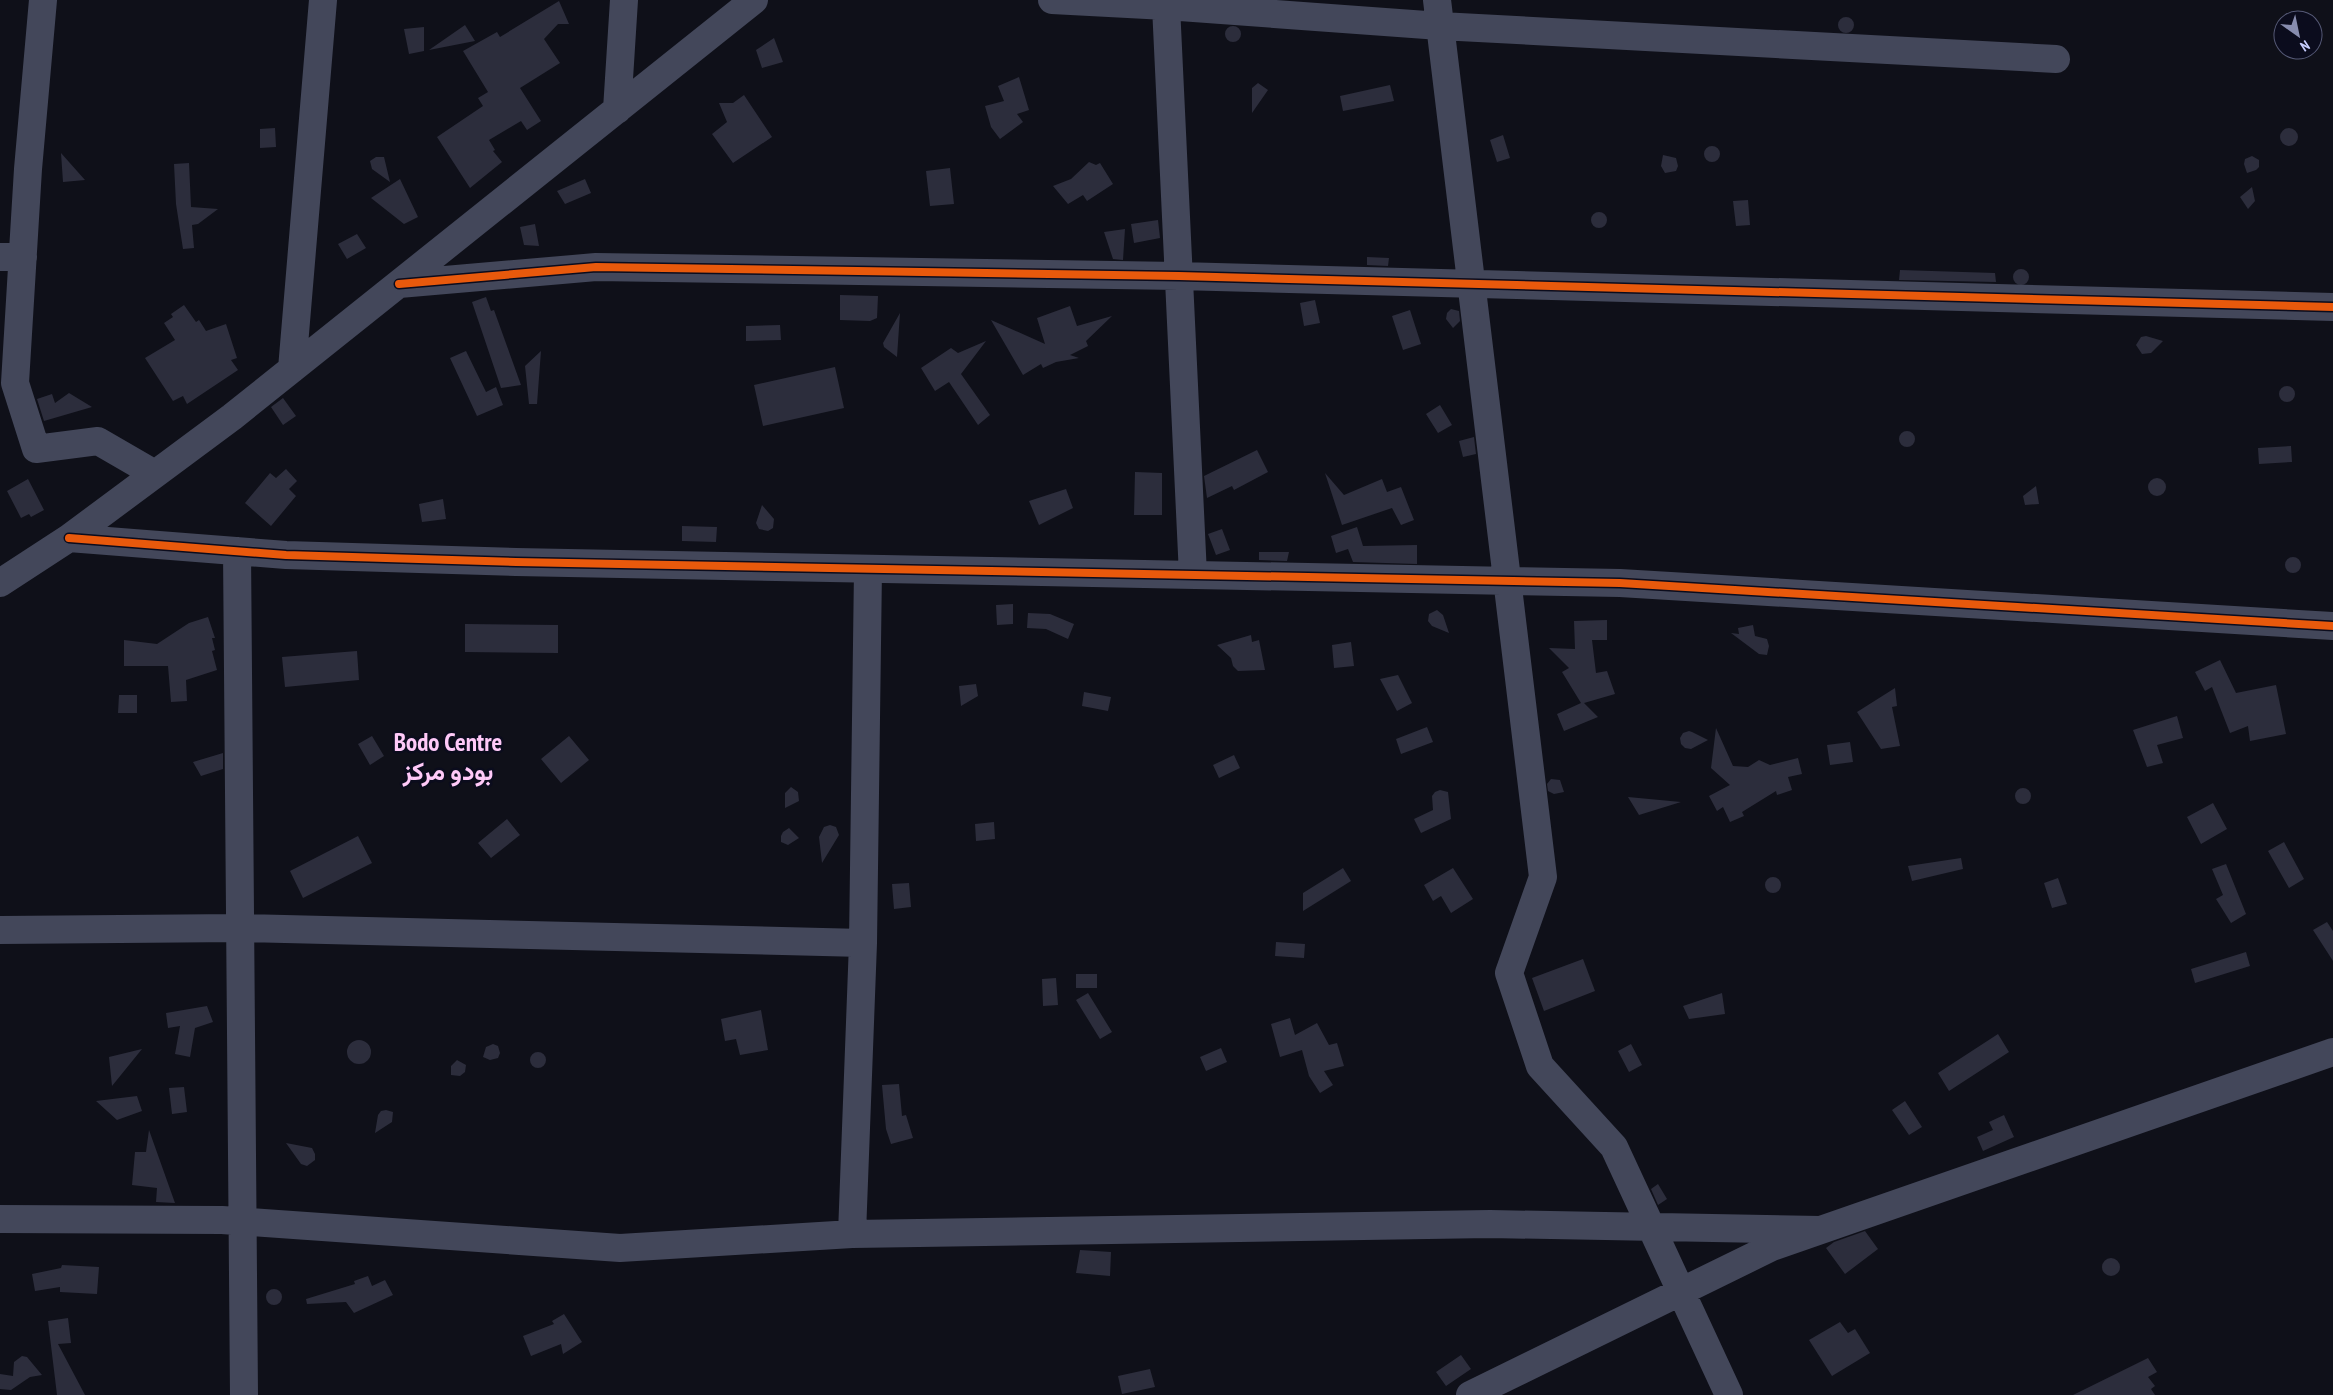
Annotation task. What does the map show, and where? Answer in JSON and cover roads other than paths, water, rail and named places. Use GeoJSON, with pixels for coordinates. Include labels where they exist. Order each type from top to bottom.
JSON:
{"type":"FeatureCollection","features":[{"type":"Feature","properties":{"kind":"street"},"geometry":{"type":"LineString","coordinates":[[43,0],[28,169],[11,257],[15,383],[36,448],[98,441],[155,474]]}},
{"type":"Feature","properties":{"kind":"street"},"geometry":{"type":"LineString","coordinates":[[292,369],[323,0]]}},
{"type":"Feature","properties":{"kind":"street"},"geometry":{"type":"LineString","coordinates":[[617,110],[624,0]]}},
{"type":"Feature","properties":{"kind":"street"},"geometry":{"type":"LineString","coordinates":[[0,583],[69,538],[292,369],[754,0]]}},
{"type":"Feature","properties":{"kind":"street"},"geometry":{"type":"LineString","coordinates":[[1052,0],[1166,6],[1438,13],[2056,59]]}},
{"type":"Feature","properties":{"kind":"street"},"geometry":{"type":"LineString","coordinates":[[1166,6],[1193,575]]}},
{"type":"Feature","properties":{"kind":"street"},"geometry":{"type":"LineString","coordinates":[[1438,13],[1542,877],[1509,973],[1540,1066],[1614,1147],[1729,1395]]}},
{"type":"Feature","properties":{"kind":"street"},"geometry":{"type":"LineString","coordinates":[[399,284],[596,266],[1179,276],[2333,307]]}},
{"type":"Feature","properties":{"kind":"street"},"geometry":{"type":"LineString","coordinates":[[69,538],[286,555],[506,562],[1620,583],[2333,626]]}},
{"type":"Feature","properties":{"kind":"street"},"geometry":{"type":"LineString","coordinates":[[238,551],[239,928],[244,1395]]}},
{"type":"Feature","properties":{"kind":"street"},"geometry":{"type":"LineString","coordinates":[[852,1234],[863,943],[868,569]]}},
{"type":"Feature","properties":{"kind":"street"},"geometry":{"type":"LineString","coordinates":[[0,930],[239,928],[863,943]]}},
{"type":"Feature","properties":{"kind":"street"},"geometry":{"type":"LineString","coordinates":[[1470,1395],[1772,1247],[2333,1052]]}},
{"type":"Feature","properties":{"kind":"street"},"geometry":{"type":"LineString","coordinates":[[0,1218],[243,1222],[620,1248],[852,1234],[1490,1224],[1820,1230]]}},
{"type":"Feature","properties":{"kind":"district","name":"Bodo Centre بودو مركز"},"geometry":{"type":"Point","coordinates":[448,756]}}]}
